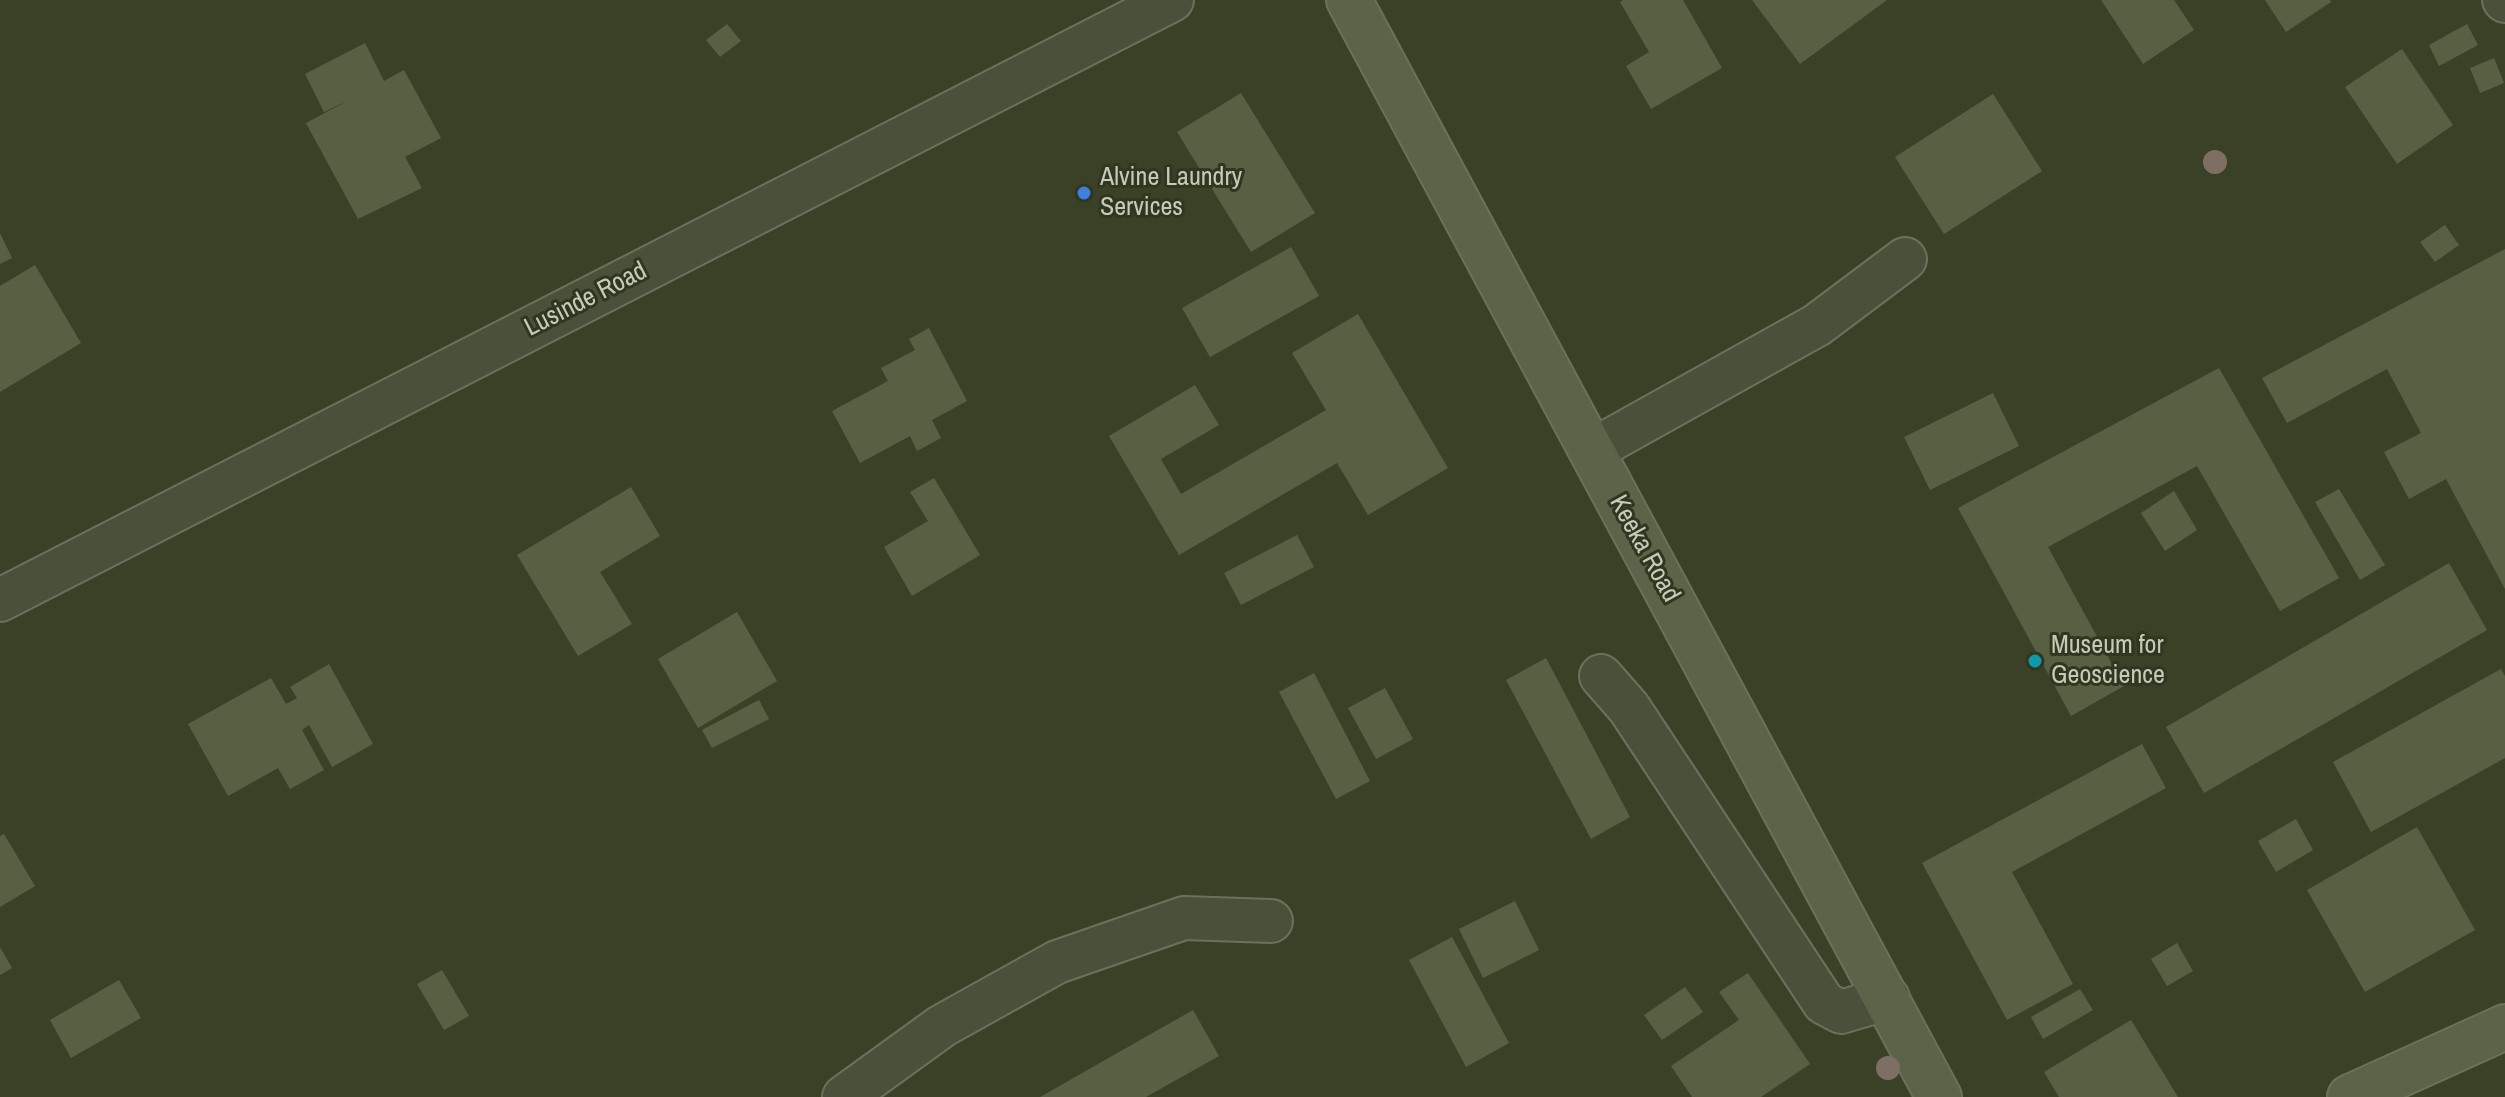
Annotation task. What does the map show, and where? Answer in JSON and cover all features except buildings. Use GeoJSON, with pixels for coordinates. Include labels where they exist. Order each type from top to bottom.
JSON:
{"type":"FeatureCollection","features":[{"type":"Feature","properties":{"kind":"street","name":"Lusinde Road"},"geometry":{"type":"LineString","coordinates":[[0,600],[1172,0]]}},
{"type":"Feature","properties":{"kind":"street","name":"Keeka Road"},"geometry":{"type":"LineString","coordinates":[[1349,0],[1939,1097]]}},
{"type":"Feature","properties":{"kind":"street"},"geometry":{"type":"LineString","coordinates":[[1591,451],[1817,325],[1905,259]]}},
{"type":"Feature","properties":{"kind":"street"},"geometry":{"type":"LineString","coordinates":[[1601,676],[1629,708],[1824,1003],[1841,1012],[1888,998]]}},
{"type":"Feature","properties":{"kind":"street"},"geometry":{"type":"LineString","coordinates":[[844,1097],[942,1026],[1057,962],[1184,918],[1271,921]]}},
{"type":"Feature","properties":{"kind":"street"},"geometry":{"type":"LineString","coordinates":[[2350,1097],[2505,1027]]}},
{"type":"Feature","properties":{"kind":"place","name":"Alvine Laundry Services"},"geometry":{"type":"Point","coordinates":[1084,193]}},
{"type":"Feature","properties":{"kind":"place","name":"Museum for Geoscience"},"geometry":{"type":"Point","coordinates":[2035,661]}}]}
